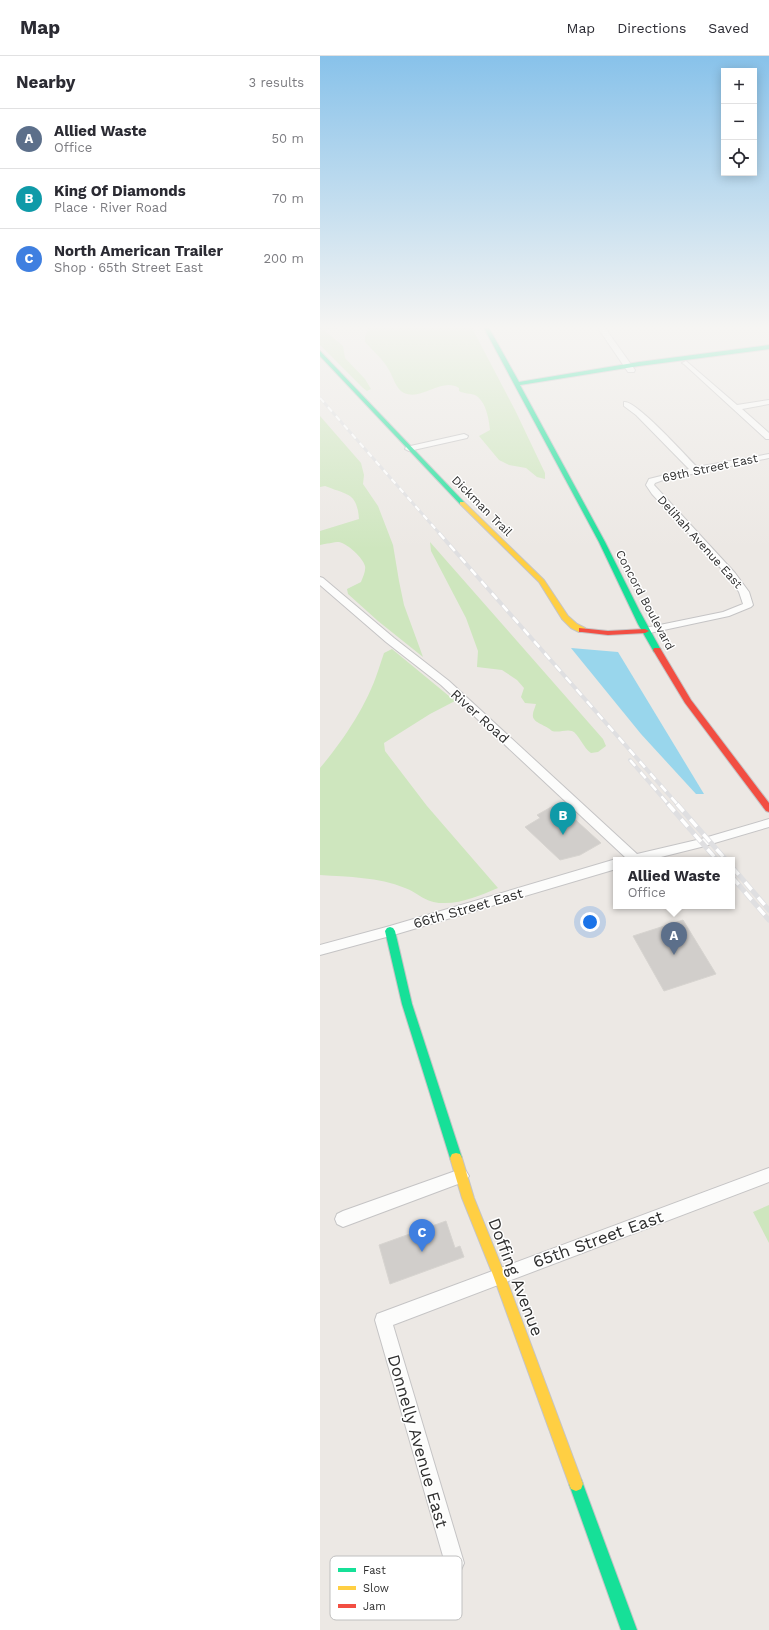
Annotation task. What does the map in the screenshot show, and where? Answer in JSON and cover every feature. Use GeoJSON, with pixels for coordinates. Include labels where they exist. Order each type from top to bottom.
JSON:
{"type":"FeatureCollection","features":[{"type":"Feature","properties":{"kind":"main road","name":"Dickman Trail"},"geometry":{"type":"LineString","coordinates":[[364,401],[492,534],[544,583],[568,621],[573,626],[589,631],[603,633],[645,631]]}},
{"type":"Feature","properties":{"kind":"main road","name":"Concord Boulevard"},"geometry":{"type":"LineString","coordinates":[[527,401],[616,569],[645,631],[688,701],[769,809]]}},
{"type":"Feature","properties":{"kind":"main road","name":"Doffing Avenue"},"geometry":{"type":"LineString","coordinates":[[390,931],[407,1004],[461,1176],[499,1275],[629,1630]]}},
{"type":"Feature","properties":{"kind":"street"},"geometry":{"type":"LineString","coordinates":[[731,401],[769,437]]}},
{"type":"Feature","properties":{"kind":"street"},"geometry":{"type":"LineString","coordinates":[[737,407],[769,402]]}},
{"type":"Feature","properties":{"kind":"street"},"geometry":{"type":"LineString","coordinates":[[627,404],[638,413],[695,470]]}},
{"type":"Feature","properties":{"kind":"street"},"geometry":{"type":"LineString","coordinates":[[409,449],[464,436]]}},
{"type":"Feature","properties":{"kind":"street","name":"69th Street East"},"geometry":{"type":"LineString","coordinates":[[652,481],[695,470],[769,456]]}},
{"type":"Feature","properties":{"kind":"street","name":"Delihah Avenue East"},"geometry":{"type":"LineString","coordinates":[[645,631],[726,614],[748,605],[744,592],[732,574],[655,492],[650,486],[652,481]]}},
{"type":"Feature","properties":{"kind":"street","name":"River Road"},"geometry":{"type":"LineString","coordinates":[[320,580],[390,640],[445,683],[629,857]]}},
{"type":"Feature","properties":{"kind":"street"},"geometry":{"type":"LineString","coordinates":[[644,857],[709,841],[769,823]]}},
{"type":"Feature","properties":{"kind":"street","name":"66th Street East"},"geometry":{"type":"LineString","coordinates":[[320,950],[390,931],[613,865]]}},
{"type":"Feature","properties":{"kind":"street","name":"65th Street East"},"geometry":{"type":"LineString","coordinates":[[383,1320],[499,1275],[769,1175]]}},
{"type":"Feature","properties":{"kind":"street"},"geometry":{"type":"LineString","coordinates":[[342,1219],[461,1176]]}},
{"type":"Feature","properties":{"kind":"street","name":"Donnelly Avenue East"},"geometry":{"type":"LineString","coordinates":[[383,1320],[452,1556]]}},
{"type":"Feature","properties":{"kind":"green space"},"geometry":{"type":"Polygon","coordinates":[[[482,401],[511,401],[545,473],[545,479],[537,477],[526,468],[509,465],[499,460],[479,436],[490,430],[488,416],[482,401]]]}},
{"type":"Feature","properties":{"kind":"green space"},"geometry":{"type":"Polygon","coordinates":[[[320,416],[361,463],[364,475],[363,484],[378,506],[393,545],[404,605],[423,657],[378,621],[348,594],[347,589],[361,582],[365,572],[364,563],[358,555],[343,543],[339,542],[320,545],[320,531],[359,519],[356,504],[350,496],[325,486],[320,487],[320,416]]]}},
{"type":"Feature","properties":{"kind":"green space"},"geometry":{"type":"Polygon","coordinates":[[[430,542],[603,739],[606,746],[598,752],[591,753],[574,732],[567,730],[557,732],[552,731],[537,722],[533,717],[536,704],[525,703],[521,697],[524,688],[517,680],[502,670],[477,667],[478,651],[466,618],[431,551],[430,542]]]}},
{"type":"Feature","properties":{"kind":"green space"},"geometry":{"type":"Polygon","coordinates":[[[392,649],[455,701],[430,714],[384,743],[385,751],[427,806],[498,888],[456,902],[436,903],[395,884],[363,878],[320,875],[320,768],[354,722],[368,697],[384,653],[392,649]]]}},
{"type":"Feature","properties":{"kind":"green space"},"geometry":{"type":"Polygon","coordinates":[[[769,1205],[769,1243],[753,1212],[769,1205]]]}},
{"type":"Feature","properties":{"kind":"water"},"geometry":{"type":"Polygon","coordinates":[[[571,648],[618,652],[704,794],[696,794],[641,734],[571,648]]]}},
{"type":"Feature","properties":{"kind":"building"},"geometry":{"type":"Polygon","coordinates":[[[553,806],[564,816],[568,813],[601,843],[580,855],[560,860],[525,827],[540,818],[537,815],[553,806]]]}},
{"type":"Feature","properties":{"kind":"building"},"geometry":{"type":"Polygon","coordinates":[[[683,920],[716,974],[664,991],[633,936],[683,920]]]}},
{"type":"Feature","properties":{"kind":"building"},"geometry":{"type":"Polygon","coordinates":[[[446,1221],[455,1248],[460,1246],[464,1257],[390,1284],[379,1245],[446,1221]]]}},
{"type":"Feature","properties":{"kind":"railway"},"geometry":{"type":"LineString","coordinates":[[323,401],[440,534]]}},
{"type":"Feature","properties":{"kind":"railway"},"geometry":{"type":"LineString","coordinates":[[439,533],[678,805]]}},
{"type":"Feature","properties":{"kind":"railway"},"geometry":{"type":"LineString","coordinates":[[630,760],[669,805]]}},
{"type":"Feature","properties":{"kind":"railway"},"geometry":{"type":"LineString","coordinates":[[668,804],[714,857]]}},
{"type":"Feature","properties":{"kind":"railway"},"geometry":{"type":"LineString","coordinates":[[677,804],[723,857]]}},
{"type":"Feature","properties":{"kind":"railway"},"geometry":{"type":"LineString","coordinates":[[735,870],[769,910]]}},
{"type":"Feature","properties":{"kind":"railway"},"geometry":{"type":"LineString","coordinates":[[735,880],[769,920]]}},
{"type":"Feature","properties":{"kind":"traffic: fast"},"geometry":{"type":"LineString","coordinates":[[366,401],[462,503]]}},
{"type":"Feature","properties":{"kind":"traffic: fast"},"geometry":{"type":"LineString","coordinates":[[526,401],[588,515],[635,610],[657,650]]}},
{"type":"Feature","properties":{"kind":"traffic: fast"},"geometry":{"type":"LineString","coordinates":[[390,931],[407,1004],[456,1158]]}},
{"type":"Feature","properties":{"kind":"traffic: fast"},"geometry":{"type":"LineString","coordinates":[[576,1484],[629,1630]]}},
{"type":"Feature","properties":{"kind":"traffic: slow"},"geometry":{"type":"LineString","coordinates":[[462,503],[542,581],[565,617],[574,626],[582,630]]}},
{"type":"Feature","properties":{"kind":"traffic: slow"},"geometry":{"type":"LineString","coordinates":[[456,1158],[468,1198],[499,1275],[576,1484]]}},
{"type":"Feature","properties":{"kind":"traffic: jam"},"geometry":{"type":"LineString","coordinates":[[582,630],[608,633],[645,631]]}},
{"type":"Feature","properties":{"kind":"traffic: jam"},"geometry":{"type":"LineString","coordinates":[[657,650],[688,701],[769,809]]}},
{"type":"Feature","properties":{"kind":"place","name":"King Of Diamonds"},"geometry":{"type":"Point","coordinates":[563,835]}},
{"type":"Feature","properties":{"kind":"place","name":"Allied Waste"},"geometry":{"type":"Point","coordinates":[674,955]}},
{"type":"Feature","properties":{"kind":"place","name":"North American Trailer"},"geometry":{"type":"Point","coordinates":[422,1252]}}]}
